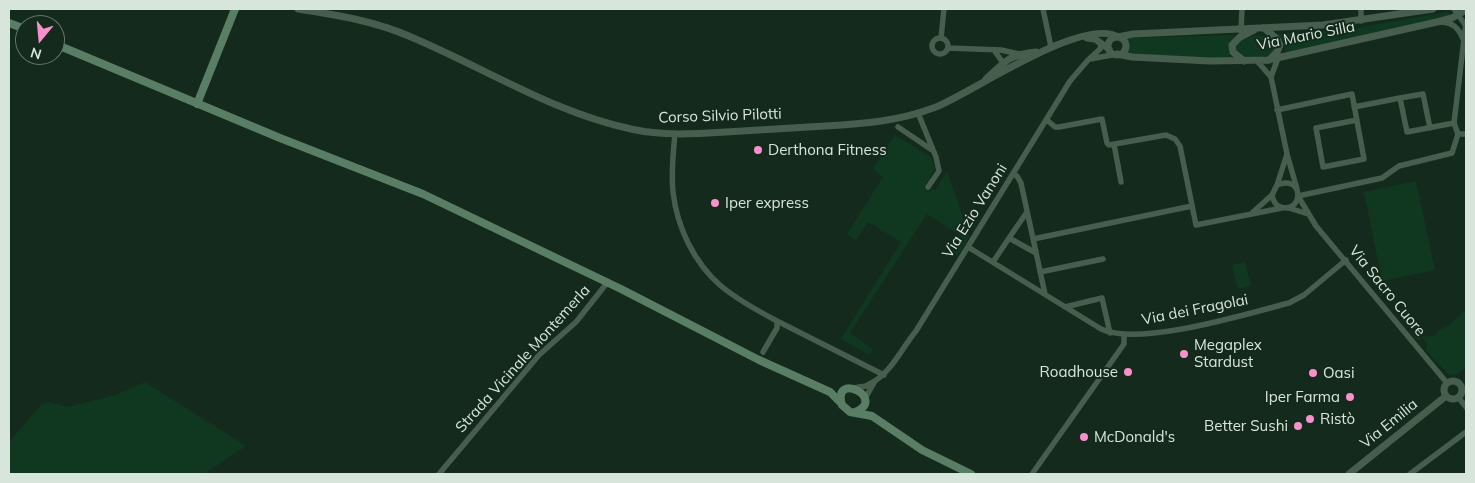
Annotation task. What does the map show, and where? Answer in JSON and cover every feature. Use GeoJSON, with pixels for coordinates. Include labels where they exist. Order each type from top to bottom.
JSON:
{"type":"FeatureCollection","features":[{"type":"Feature","properties":{"kind":"main road"},"geometry":{"type":"LineString","coordinates":[[197,104],[235,9]]}},
{"type":"Feature","properties":{"kind":"main road"},"geometry":{"type":"LineString","coordinates":[[65,48],[197,104],[423,194],[607,283],[758,360],[830,392],[846,410],[872,416],[922,450],[971,474]]}},
{"type":"Feature","properties":{"kind":"main road"},"geometry":{"type":"LineString","coordinates":[[816,385],[859,390],[879,420]]}},
{"type":"Feature","properties":{"kind":"main road"},"geometry":{"type":"LineString","coordinates":[[841,403],[843,393],[850,389]]}},
{"type":"Feature","properties":{"kind":"main road"},"geometry":{"type":"LineString","coordinates":[[855,412],[862,408],[864,400]]}},
{"type":"Feature","properties":{"kind":"street","name":"Corso Silvio Pilotti"},"geometry":{"type":"LineString","coordinates":[[298,9],[345,16],[381,25],[411,37],[552,104],[631,129],[675,134],[860,124],[904,118],[938,106],[1040,51]]}},
{"type":"Feature","properties":{"kind":"street"},"geometry":{"type":"LineString","coordinates":[[941,38],[944,9]]}},
{"type":"Feature","properties":{"kind":"street"},"geometry":{"type":"LineString","coordinates":[[1043,9],[1051,47]]}},
{"type":"Feature","properties":{"kind":"street"},"geometry":{"type":"LineString","coordinates":[[1240,37],[1242,9]]}},
{"type":"Feature","properties":{"kind":"street"},"geometry":{"type":"LineString","coordinates":[[1361,9],[1361,20]]}},
{"type":"Feature","properties":{"kind":"street","name":"Corso Silvio Pilotti"},"geometry":{"type":"LineString","coordinates":[[978,86],[1016,55],[1040,51],[1082,37],[1102,34],[1113,34],[1118,37],[1133,34],[1323,25],[1433,9]]}},
{"type":"Feature","properties":{"kind":"street","name":"Via Mario Silla"},"geometry":{"type":"LineString","coordinates":[[1117,54],[1132,57],[1244,61],[1268,60],[1437,22],[1456,11],[1466,10]]}},
{"type":"Feature","properties":{"kind":"street"},"geometry":{"type":"LineString","coordinates":[[1456,11],[1466,26]]}},
{"type":"Feature","properties":{"kind":"street"},"geometry":{"type":"LineString","coordinates":[[1437,22],[1455,25],[1463,41]]}},
{"type":"Feature","properties":{"kind":"street"},"geometry":{"type":"LineString","coordinates":[[1298,196],[1382,178],[1399,166],[1452,152],[1458,134],[1454,123],[1466,22]]}},
{"type":"Feature","properties":{"kind":"street"},"geometry":{"type":"LineString","coordinates":[[1264,28],[1277,39],[1280,45],[1277,52],[1268,60]]}},
{"type":"Feature","properties":{"kind":"street"},"geometry":{"type":"LineString","coordinates":[[1244,61],[1235,55],[1232,48],[1234,42],[1256,29]]}},
{"type":"Feature","properties":{"kind":"street"},"geometry":{"type":"LineString","coordinates":[[1082,37],[1095,39],[1117,54]]}},
{"type":"Feature","properties":{"kind":"street"},"geometry":{"type":"LineString","coordinates":[[1088,60],[1123,53],[1126,46],[1125,41],[1118,37],[1111,40],[1109,50]]}},
{"type":"Feature","properties":{"kind":"street"},"geometry":{"type":"LineString","coordinates":[[941,38],[946,41],[948,48],[940,54],[934,51],[932,43],[936,39],[941,38]]}},
{"type":"Feature","properties":{"kind":"street","name":"Via Ezio Vanoni"},"geometry":{"type":"LineString","coordinates":[[875,381],[884,375],[916,331],[1070,81],[1100,49],[1101,43]]}},
{"type":"Feature","properties":{"kind":"street"},"geometry":{"type":"LineString","coordinates":[[948,48],[994,50],[1016,55],[1013,67],[1004,63],[994,50]]}},
{"type":"Feature","properties":{"kind":"street"},"geometry":{"type":"LineString","coordinates":[[1047,120],[1059,128],[1102,119],[1109,145],[1166,135],[1175,139],[1180,146],[1196,225],[1286,208],[1295,204],[1298,196],[1271,77],[1278,58]]}},
{"type":"Feature","properties":{"kind":"street"},"geometry":{"type":"LineString","coordinates":[[1257,61],[1271,77]]}},
{"type":"Feature","properties":{"kind":"street"},"geometry":{"type":"LineString","coordinates":[[1277,110],[1352,94],[1354,107],[1357,120],[1364,159],[1323,167],[1316,128],[1357,120]]}},
{"type":"Feature","properties":{"kind":"street"},"geometry":{"type":"LineString","coordinates":[[1354,107],[1423,94],[1430,128]]}},
{"type":"Feature","properties":{"kind":"street"},"geometry":{"type":"LineString","coordinates":[[1400,98],[1407,132],[1454,123]]}},
{"type":"Feature","properties":{"kind":"street"},"geometry":{"type":"LineString","coordinates":[[918,113],[939,171],[928,187]]}},
{"type":"Feature","properties":{"kind":"street"},"geometry":{"type":"LineString","coordinates":[[898,127],[932,150]]}},
{"type":"Feature","properties":{"kind":"street"},"geometry":{"type":"LineString","coordinates":[[675,134],[672,168],[673,192],[682,232],[704,269],[720,286],[741,300],[777,321],[884,375]]}},
{"type":"Feature","properties":{"kind":"street"},"geometry":{"type":"LineString","coordinates":[[1458,134],[1466,134]]}},
{"type":"Feature","properties":{"kind":"street"},"geometry":{"type":"LineString","coordinates":[[1114,144],[1121,182]]}},
{"type":"Feature","properties":{"kind":"street"},"geometry":{"type":"LineString","coordinates":[[1252,213],[1272,195],[1287,154]]}},
{"type":"Feature","properties":{"kind":"street"},"geometry":{"type":"LineString","coordinates":[[1013,174],[1017,176],[1020,183],[1045,294]]}},
{"type":"Feature","properties":{"kind":"street"},"geometry":{"type":"LineString","coordinates":[[1277,185],[1284,182],[1291,184],[1297,189]]}},
{"type":"Feature","properties":{"kind":"street"},"geometry":{"type":"LineString","coordinates":[[1272,195],[1274,201],[1286,208],[1308,214]]}},
{"type":"Feature","properties":{"kind":"street","name":"Via Sacro Cuore"},"geometry":{"type":"LineString","coordinates":[[1298,196],[1316,226],[1447,383]]}},
{"type":"Feature","properties":{"kind":"street"},"geometry":{"type":"LineString","coordinates":[[1033,239],[1192,206]]}},
{"type":"Feature","properties":{"kind":"street"},"geometry":{"type":"LineString","coordinates":[[993,262],[1027,212]]}},
{"type":"Feature","properties":{"kind":"street"},"geometry":{"type":"LineString","coordinates":[[1010,238],[1036,253]]}},
{"type":"Feature","properties":{"kind":"street","name":"Via dei Fragolai"},"geometry":{"type":"LineString","coordinates":[[968,247],[1110,333],[1124,334],[1142,334],[1186,328],[1289,303],[1304,295],[1346,260]]}},
{"type":"Feature","properties":{"kind":"street"},"geometry":{"type":"LineString","coordinates":[[1040,272],[1103,259]]}},
{"type":"Feature","properties":{"kind":"street","name":"Strada Vicinale Montemerla"},"geometry":{"type":"LineString","coordinates":[[438,474],[539,355],[576,322],[607,283]]}},
{"type":"Feature","properties":{"kind":"street"},"geometry":{"type":"LineString","coordinates":[[1065,307],[1102,298],[1110,333]]}},
{"type":"Feature","properties":{"kind":"street"},"geometry":{"type":"LineString","coordinates":[[763,352],[777,328],[777,321]]}},
{"type":"Feature","properties":{"kind":"street"},"geometry":{"type":"LineString","coordinates":[[1032,474],[1124,344],[1124,334]]}},
{"type":"Feature","properties":{"kind":"street"},"geometry":{"type":"LineString","coordinates":[[850,389],[866,386],[875,381]]}},
{"type":"Feature","properties":{"kind":"street"},"geometry":{"type":"LineString","coordinates":[[864,400],[875,381]]}},
{"type":"Feature","properties":{"kind":"street"},"geometry":{"type":"LineString","coordinates":[[1454,381],[1463,382],[1462,390],[1458,397],[1453,399],[1446,396],[1444,391],[1447,383],[1454,381]]}},
{"type":"Feature","properties":{"kind":"street","name":"Via Emilia"},"geometry":{"type":"LineString","coordinates":[[1349,474],[1446,396]]}},
{"type":"Feature","properties":{"kind":"street"},"geometry":{"type":"LineString","coordinates":[[1458,397],[1466,407]]}},
{"type":"Feature","properties":{"kind":"street"},"geometry":{"type":"LineString","coordinates":[[1410,474],[1466,432]]}},
{"type":"Feature","properties":{"kind":"green space"},"geometry":{"type":"Polygon","coordinates":[[[1447,12],[1452,15],[1289,53],[1286,52],[1285,43],[1275,34],[1350,29],[1447,12]]]}},
{"type":"Feature","properties":{"kind":"green space"},"geometry":{"type":"Polygon","coordinates":[[[1237,35],[1229,46],[1231,56],[1234,59],[1125,54],[1129,45],[1125,38],[1237,35]]]}},
{"type":"Feature","properties":{"kind":"green space"},"geometry":{"type":"Polygon","coordinates":[[[1255,36],[1266,36],[1274,41],[1276,48],[1267,55],[1257,58],[1246,57],[1236,53],[1235,47],[1240,40],[1255,36]]]}},
{"type":"Feature","properties":{"kind":"green space"},"geometry":{"type":"Polygon","coordinates":[[[895,135],[931,157],[935,168],[924,188],[930,191],[931,188],[936,190],[947,171],[970,237],[957,256],[953,254],[960,241],[958,234],[927,214],[850,333],[873,349],[869,355],[841,339],[901,242],[868,222],[856,240],[847,234],[883,177],[873,169],[895,135]]]}},
{"type":"Feature","properties":{"kind":"green space"},"geometry":{"type":"Polygon","coordinates":[[[1416,181],[1435,270],[1382,281],[1364,192],[1416,181]]]}},
{"type":"Feature","properties":{"kind":"green space"},"geometry":{"type":"Polygon","coordinates":[[[1245,262],[1251,286],[1238,289],[1232,265],[1245,262]]]}},
{"type":"Feature","properties":{"kind":"green space"},"geometry":{"type":"Polygon","coordinates":[[[1466,310],[1466,367],[1457,374],[1452,375],[1447,373],[1426,350],[1427,344],[1422,338],[1418,340],[1411,332],[1424,337],[1436,335],[1438,331],[1448,326],[1466,310]]]}},
{"type":"Feature","properties":{"kind":"green space"},"geometry":{"type":"Polygon","coordinates":[[[145,382],[246,446],[204,474],[9,474],[9,442],[41,405],[48,402],[68,407],[116,395],[145,382]]]}},
{"type":"Feature","properties":{"kind":"place","name":"Derthona Fitness"},"geometry":{"type":"Point","coordinates":[758,150]}},
{"type":"Feature","properties":{"kind":"place","name":"Iper express"},"geometry":{"type":"Point","coordinates":[715,203]}},
{"type":"Feature","properties":{"kind":"place","name":"Megaplex Stardust"},"geometry":{"type":"Point","coordinates":[1184,354]}},
{"type":"Feature","properties":{"kind":"place","name":"Roadhouse"},"geometry":{"type":"Point","coordinates":[1128,372]}},
{"type":"Feature","properties":{"kind":"place","name":"Oasi"},"geometry":{"type":"Point","coordinates":[1313,373]}},
{"type":"Feature","properties":{"kind":"place","name":"Iper Farma"},"geometry":{"type":"Point","coordinates":[1350,397]}},
{"type":"Feature","properties":{"kind":"place","name":"Ristò"},"geometry":{"type":"Point","coordinates":[1310,419]}},
{"type":"Feature","properties":{"kind":"place","name":"Better Sushi"},"geometry":{"type":"Point","coordinates":[1298,426]}},
{"type":"Feature","properties":{"kind":"place","name":"McDonald's"},"geometry":{"type":"Point","coordinates":[1084,437]}}]}
